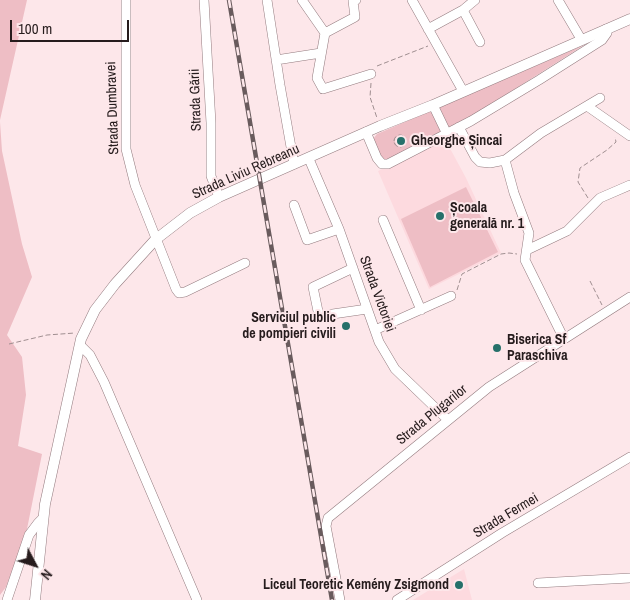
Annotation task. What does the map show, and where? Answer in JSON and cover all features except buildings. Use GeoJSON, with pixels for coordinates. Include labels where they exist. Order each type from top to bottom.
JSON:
{"type":"FeatureCollection","features":[{"type":"Feature","properties":{"kind":"main road","name":"Strada Liviu Rebreanu"},"geometry":{"type":"LineString","coordinates":[[35,600],[44,518],[60,431],[82,340],[95,310],[115,284],[155,240],[190,212],[219,197],[630,19]]}},
{"type":"Feature","properties":{"kind":"street","name":"Strada Dumbravei"},"geometry":{"type":"LineString","coordinates":[[126,0],[126,149],[135,185],[176,290],[179,293],[185,292],[245,263]]}},
{"type":"Feature","properties":{"kind":"street","name":"Strada Gării"},"geometry":{"type":"LineString","coordinates":[[204,0],[211,123],[211,176],[219,197]]}},
{"type":"Feature","properties":{"kind":"street"},"geometry":{"type":"LineString","coordinates":[[267,0],[294,164]]}},
{"type":"Feature","properties":{"kind":"street"},"geometry":{"type":"LineString","coordinates":[[302,0],[325,34],[317,78],[323,89],[371,74]]}},
{"type":"Feature","properties":{"kind":"street"},"geometry":{"type":"LineString","coordinates":[[325,34],[355,17],[354,0]]}},
{"type":"Feature","properties":{"kind":"street"},"geometry":{"type":"LineString","coordinates":[[412,0],[463,91]]}},
{"type":"Feature","properties":{"kind":"street"},"geometry":{"type":"LineString","coordinates":[[428,29],[463,10],[475,0]]}},
{"type":"Feature","properties":{"kind":"street"},"geometry":{"type":"LineString","coordinates":[[558,0],[581,39]]}},
{"type":"Feature","properties":{"kind":"street"},"geometry":{"type":"LineString","coordinates":[[463,10],[480,42]]}},
{"type":"Feature","properties":{"kind":"street"},"geometry":{"type":"LineString","coordinates":[[366,132],[377,158],[382,164],[388,164],[447,134],[539,80],[602,40],[607,33],[606,29]]}},
{"type":"Feature","properties":{"kind":"street"},"geometry":{"type":"LineString","coordinates":[[276,60],[321,53]]}},
{"type":"Feature","properties":{"kind":"street"},"geometry":{"type":"LineString","coordinates":[[459,127],[474,157],[480,162],[505,160],[541,133],[600,98]]}},
{"type":"Feature","properties":{"kind":"street"},"geometry":{"type":"LineString","coordinates":[[434,105],[447,134]]}},
{"type":"Feature","properties":{"kind":"street"},"geometry":{"type":"LineString","coordinates":[[587,106],[630,136]]}},
{"type":"Feature","properties":{"kind":"street","name":"Strada Victoriei"},"geometry":{"type":"LineString","coordinates":[[308,158],[340,228],[379,342],[395,368],[448,420]]}},
{"type":"Feature","properties":{"kind":"street"},"geometry":{"type":"LineString","coordinates":[[505,160],[529,233],[525,260],[564,339]]}},
{"type":"Feature","properties":{"kind":"street"},"geometry":{"type":"LineString","coordinates":[[526,253],[567,231],[600,198],[630,185]]}},
{"type":"Feature","properties":{"kind":"street"},"geometry":{"type":"LineString","coordinates":[[294,205],[307,240],[340,228]]}},
{"type":"Feature","properties":{"kind":"street"},"geometry":{"type":"LineString","coordinates":[[383,220],[421,310]]}},
{"type":"Feature","properties":{"kind":"street"},"geometry":{"type":"LineString","coordinates":[[353,268],[313,288],[319,316],[367,309]]}},
{"type":"Feature","properties":{"kind":"street"},"geometry":{"type":"LineString","coordinates":[[375,330],[451,296]]}},
{"type":"Feature","properties":{"kind":"street","name":"Strada Plugarilor"},"geometry":{"type":"LineString","coordinates":[[340,600],[326,526],[328,518],[489,387],[630,298]]}},
{"type":"Feature","properties":{"kind":"street"},"geometry":{"type":"LineString","coordinates":[[82,340],[104,382],[197,600]]}},
{"type":"Feature","properties":{"kind":"street","name":"Strada Fermei"},"geometry":{"type":"LineString","coordinates":[[397,600],[510,528],[630,457]]}},
{"type":"Feature","properties":{"kind":"street"},"geometry":{"type":"LineString","coordinates":[[7,600],[29,536],[44,518]]}},
{"type":"Feature","properties":{"kind":"street"},"geometry":{"type":"LineString","coordinates":[[538,584],[630,578]]}},
{"type":"Feature","properties":{"kind":"path"},"geometry":{"type":"LineString","coordinates":[[380,126],[370,97],[371,74],[378,64],[436,43]]}},
{"type":"Feature","properties":{"kind":"path"},"geometry":{"type":"LineString","coordinates":[[593,206],[578,182],[580,168],[616,142],[615,134],[618,127]]}},
{"type":"Feature","properties":{"kind":"path"},"geometry":{"type":"LineString","coordinates":[[399,135],[403,136],[406,138],[405,144],[400,147],[396,146],[394,138],[399,135]]}},
{"type":"Feature","properties":{"kind":"path"},"geometry":{"type":"LineString","coordinates":[[451,296],[456,292],[462,274],[501,254],[526,253]]}},
{"type":"Feature","properties":{"kind":"path"},"geometry":{"type":"LineString","coordinates":[[590,281],[605,313]]}},
{"type":"Feature","properties":{"kind":"path"},"geometry":{"type":"LineString","coordinates":[[9,344],[70,332],[82,340]]}},
{"type":"Feature","properties":{"kind":"shaded area"},"geometry":{"type":"Polygon","coordinates":[[[0,0],[27,0],[0,120],[0,0]]]}},
{"type":"Feature","properties":{"kind":"shaded area"},"geometry":{"type":"Polygon","coordinates":[[[584,45],[471,117],[388,160],[381,159],[373,139],[377,134],[584,45]]]}},
{"type":"Feature","properties":{"kind":"shaded area"},"geometry":{"type":"Polygon","coordinates":[[[0,122],[2,151],[22,244],[32,277],[7,335],[22,357],[26,395],[18,446],[42,454],[26,534],[6,587],[0,595],[0,122]]]}},
{"type":"Feature","properties":{"kind":"shaded area","name":"Școala generală nr. 1"},"geometry":{"type":"Polygon","coordinates":[[[446,141],[466,178],[501,253],[429,289],[378,171],[446,141]]]}},
{"type":"Feature","properties":{"kind":"shaded area"},"geometry":{"type":"Polygon","coordinates":[[[466,187],[498,252],[430,287],[401,219],[466,187]]]}},
{"type":"Feature","properties":{"kind":"shaded area","name":"Liceul Teoretic Kemény Zsigmond"},"geometry":{"type":"Polygon","coordinates":[[[464,569],[472,600],[413,600],[464,569]]]}},
{"type":"Feature","properties":{"kind":"railway"},"geometry":{"type":"LineString","coordinates":[[229,0],[332,600]]}},
{"type":"Feature","properties":{"kind":"place","name":"Gheorghe Șincai"},"geometry":{"type":"Point","coordinates":[401,141]}},
{"type":"Feature","properties":{"kind":"place","name":"Școala generală nr. 1"},"geometry":{"type":"Point","coordinates":[440,216]}},
{"type":"Feature","properties":{"kind":"place","name":"Serviciul public de pompieri civili"},"geometry":{"type":"Point","coordinates":[346,326]}},
{"type":"Feature","properties":{"kind":"place","name":"Biserica Sf Paraschiva"},"geometry":{"type":"Point","coordinates":[497,348]}},
{"type":"Feature","properties":{"kind":"place","name":"Liceul Teoretic Kemény Zsigmond"},"geometry":{"type":"Point","coordinates":[459,585]}}]}
